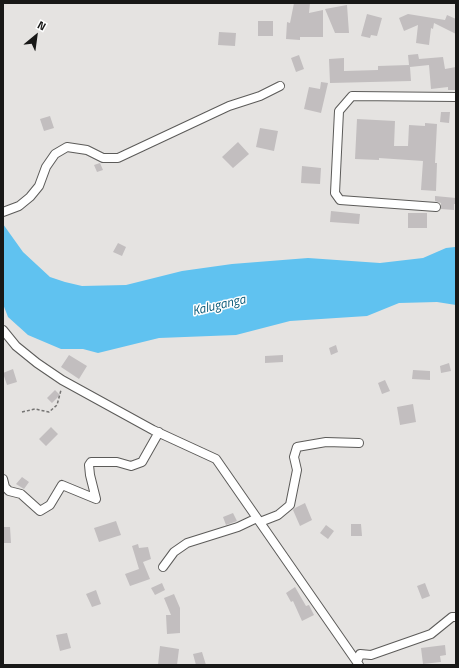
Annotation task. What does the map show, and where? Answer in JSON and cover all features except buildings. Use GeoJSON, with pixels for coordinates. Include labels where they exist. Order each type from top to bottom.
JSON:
{"type":"FeatureCollection","features":[{"type":"Feature","properties":{"kind":"street"},"geometry":{"type":"LineString","coordinates":[[3,212],[19,206],[30,197],[39,186],[46,168],[55,154],[67,147],[88,150],[103,158],[118,158],[229,106],[260,96],[280,86]]}},
{"type":"Feature","properties":{"kind":"street"},"geometry":{"type":"LineString","coordinates":[[436,207],[340,200],[335,193],[339,111],[352,96],[456,97]]}},
{"type":"Feature","properties":{"kind":"street"},"geometry":{"type":"LineString","coordinates":[[3,330],[16,346],[36,363],[62,380],[159,432],[216,459],[358,664]]}},
{"type":"Feature","properties":{"kind":"street"},"geometry":{"type":"LineString","coordinates":[[3,479],[5,487],[9,491],[21,494],[40,511],[50,505],[62,485],[96,499],[90,475],[89,465],[91,462],[117,462],[131,466],[142,462],[159,432]]}},
{"type":"Feature","properties":{"kind":"street"},"geometry":{"type":"LineString","coordinates":[[163,567],[174,552],[187,543],[278,515],[290,505],[297,470],[294,457],[298,448],[326,442],[359,443]]}},
{"type":"Feature","properties":{"kind":"street"},"geometry":{"type":"LineString","coordinates":[[358,664],[360,654],[371,655],[431,634],[452,617],[456,617]]}},
{"type":"Feature","properties":{"kind":"path"},"geometry":{"type":"LineString","coordinates":[[22,412],[35,410],[49,412],[57,405],[60,397],[62,380]]}},
{"type":"Feature","properties":{"kind":"water","name":"Kaluganga"},"geometry":{"type":"Polygon","coordinates":[[[3,224],[23,252],[50,277],[82,286],[126,285],[182,271],[232,264],[308,258],[380,263],[423,258],[446,248],[455,247],[456,305],[437,302],[399,303],[367,316],[290,321],[236,335],[159,338],[98,353],[83,349],[61,349],[28,335],[8,317],[3,304],[3,224]]]}}]}
